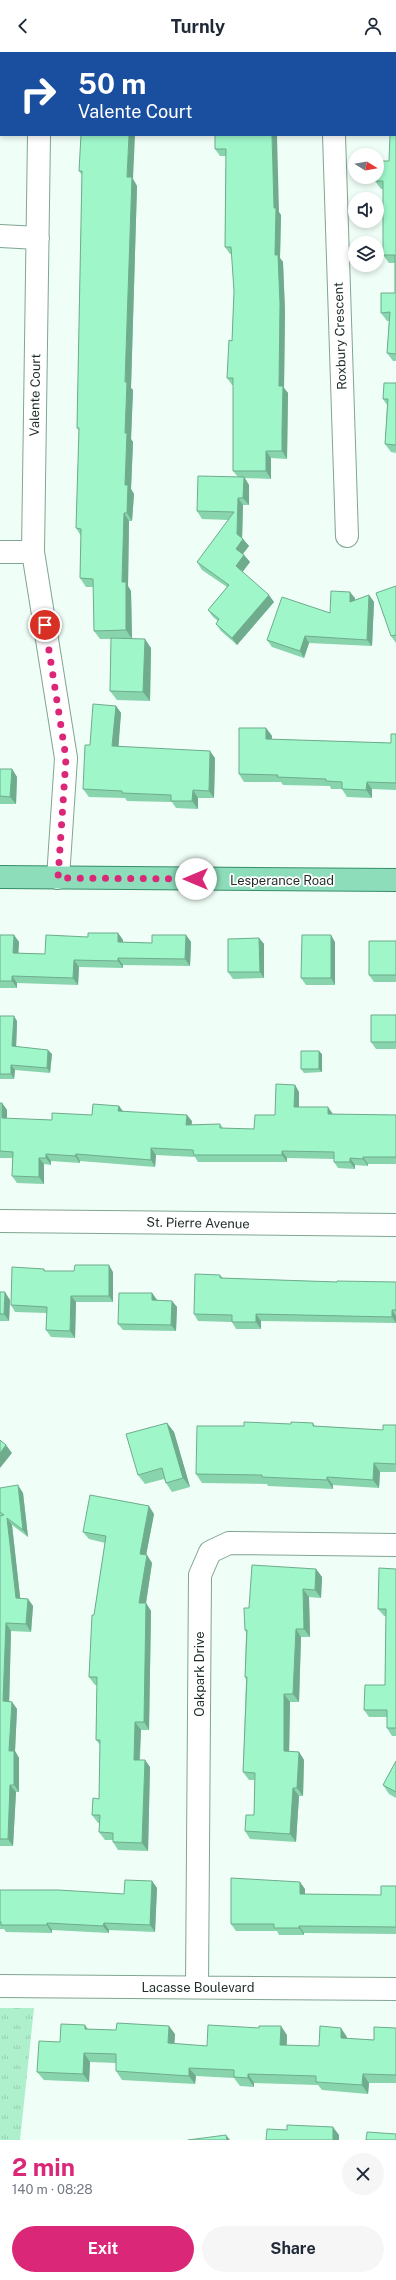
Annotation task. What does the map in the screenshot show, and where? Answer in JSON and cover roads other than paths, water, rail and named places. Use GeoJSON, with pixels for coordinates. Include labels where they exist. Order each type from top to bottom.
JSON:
{"type":"FeatureCollection","features":[{"type":"Feature","properties":{"kind":"main road","name":"Lesperance Road"},"geometry":{"type":"LineString","coordinates":[[0,878],[396,880]]}},
{"type":"Feature","properties":{"kind":"street","name":"Valente Court"},"geometry":{"type":"LineString","coordinates":[[39,136],[33,552],[66,758],[58,878]]}},
{"type":"Feature","properties":{"kind":"street","name":"Roxbury Crescent"},"geometry":{"type":"LineString","coordinates":[[334,136],[347,536]]}},
{"type":"Feature","properties":{"kind":"street"},"geometry":{"type":"LineString","coordinates":[[0,236],[38,238]]}},
{"type":"Feature","properties":{"kind":"street"},"geometry":{"type":"LineString","coordinates":[[0,552],[33,552]]}},
{"type":"Feature","properties":{"kind":"street","name":"St. Pierre Avenue"},"geometry":{"type":"LineString","coordinates":[[0,1221],[396,1225]]}},
{"type":"Feature","properties":{"kind":"street","name":"Oakpark Drive"},"geometry":{"type":"LineString","coordinates":[[197,1987],[200,1575],[210,1552],[229,1543],[396,1545]]}},
{"type":"Feature","properties":{"kind":"street","name":"Lacasse Boulevard"},"geometry":{"type":"LineString","coordinates":[[0,1986],[396,1989]]}}]}
